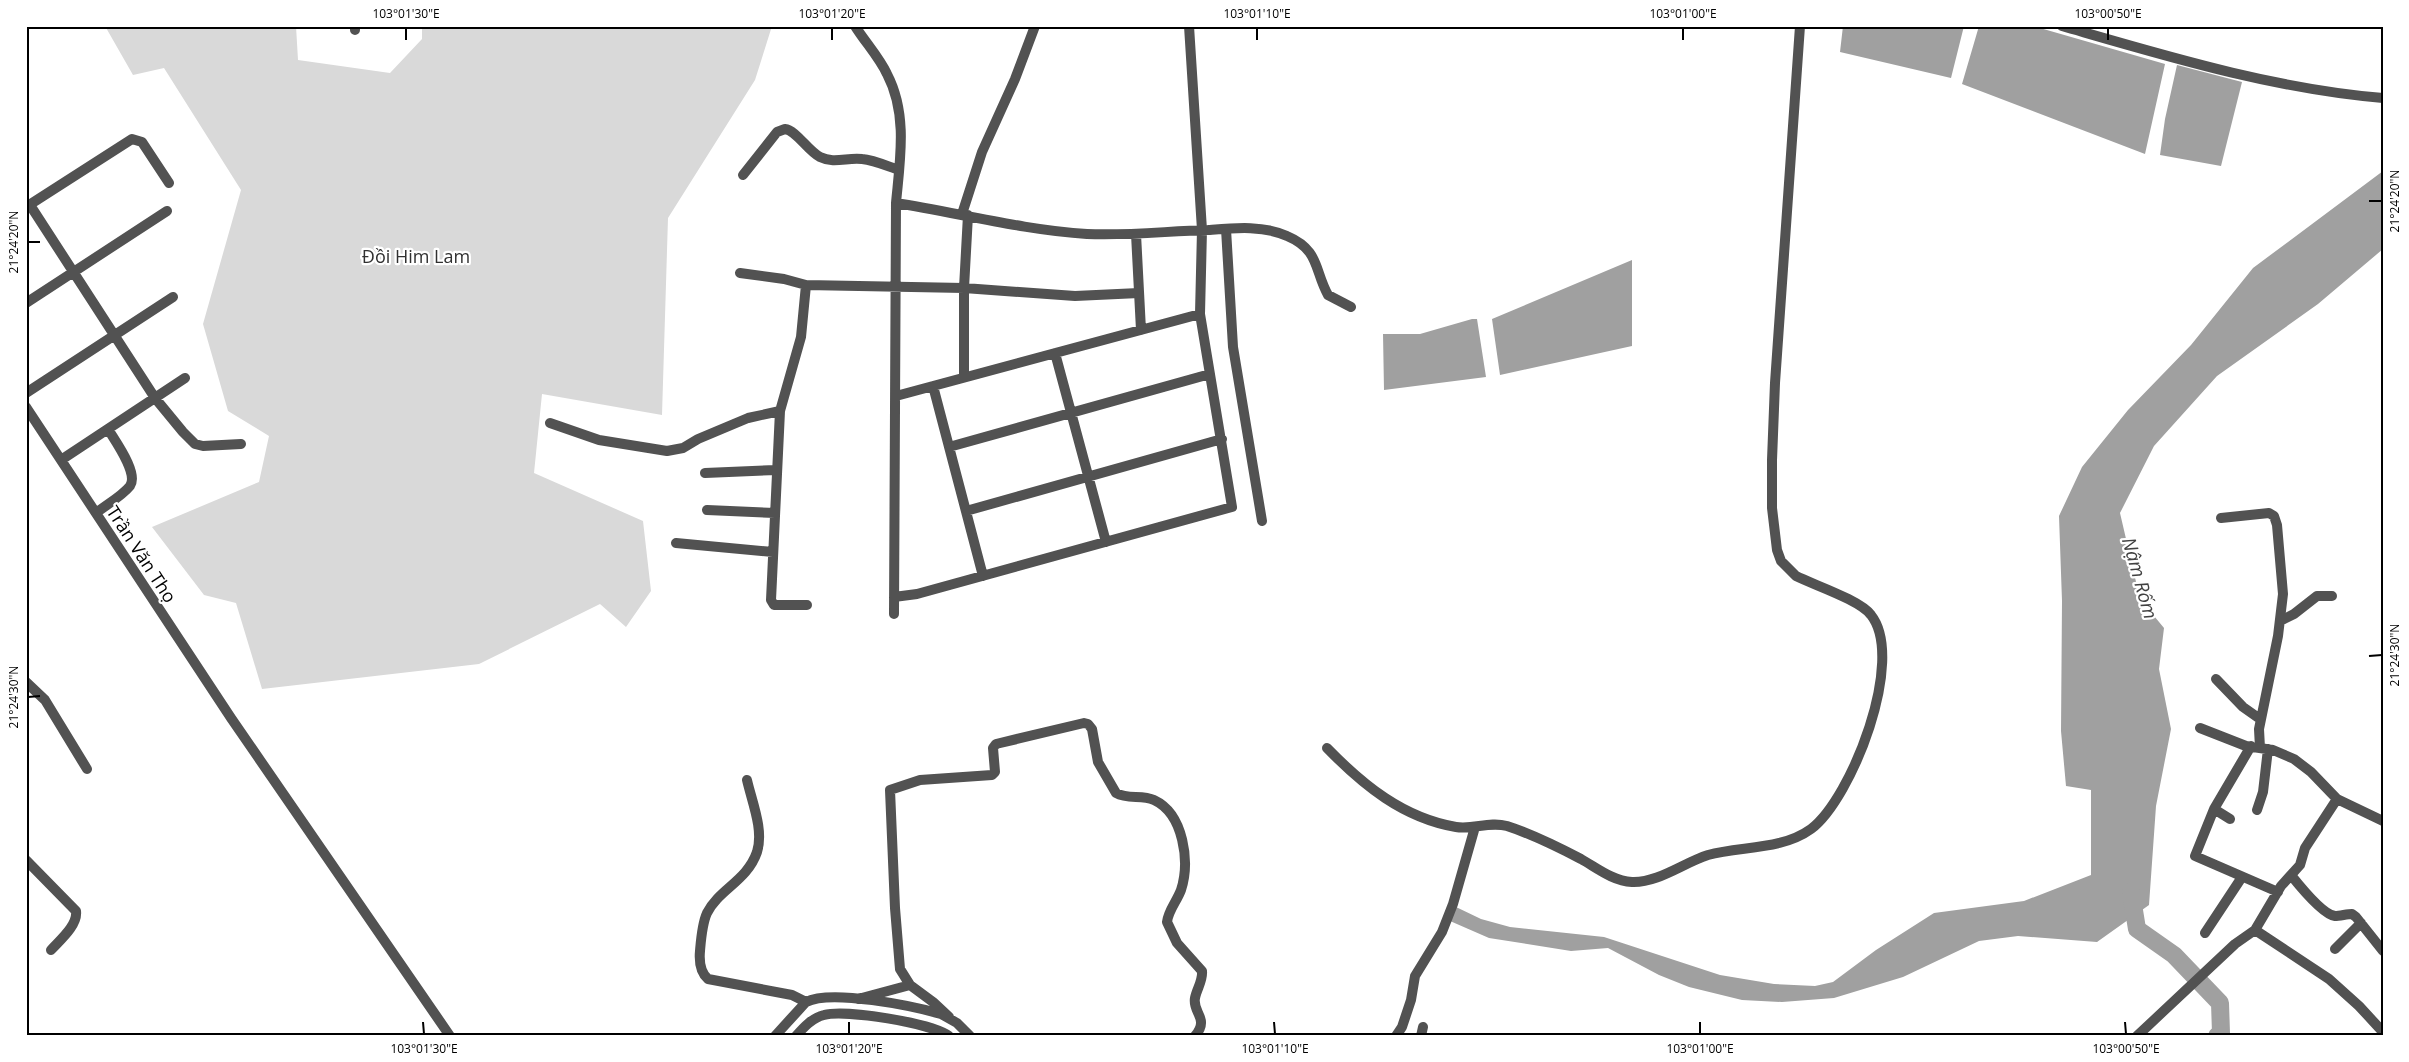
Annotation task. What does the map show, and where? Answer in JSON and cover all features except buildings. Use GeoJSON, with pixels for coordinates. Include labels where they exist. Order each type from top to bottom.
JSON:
{"type":"FeatureCollection","features":[{"type":"Feature","properties":{"kind":"street"},"geometry":{"type":"LineString","coordinates":[[855,26],[884,68],[894,92],[901,136],[896,203],[894,614]]}},
{"type":"Feature","properties":{"kind":"street"},"geometry":{"type":"LineString","coordinates":[[964,377],[965,214],[982,152],[1015,79],[1034,26]]}},
{"type":"Feature","properties":{"kind":"street"},"geometry":{"type":"LineString","coordinates":[[894,597],[917,594],[1232,507],[1200,314],[1202,230],[1189,26]]}},
{"type":"Feature","properties":{"kind":"street"},"geometry":{"type":"LineString","coordinates":[[1327,748],[1355,777],[1390,803],[1440,823],[1462,828],[1490,824],[1505,826],[1581,859],[1619,880],[1633,882],[1647,880],[1706,856],[1737,848],[1779,843],[1795,838],[1824,817],[1839,795],[1870,726],[1884,663],[1882,634],[1877,623],[1864,607],[1796,576],[1786,568],[1777,550],[1772,508],[1775,383],[1800,26]]}},
{"type":"Feature","properties":{"kind":"street"},"geometry":{"type":"LineString","coordinates":[[2062,26],[2248,75],[2357,96],[2383,98]]}},
{"type":"Feature","properties":{"kind":"street"},"geometry":{"type":"LineString","coordinates":[[743,175],[778,132],[785,129],[792,131],[808,148],[821,158],[835,161],[866,159],[899,170]]}},
{"type":"Feature","properties":{"kind":"street"},"geometry":{"type":"LineString","coordinates":[[170,183],[142,142],[136,139],[128,140],[28,206],[116,336],[155,398],[195,444],[212,448],[241,444]]}},
{"type":"Feature","properties":{"kind":"street"},"geometry":{"type":"LineString","coordinates":[[896,203],[1067,232],[1136,234],[1264,229],[1290,236],[1313,254],[1328,295],[1351,307]]}},
{"type":"Feature","properties":{"kind":"street"},"geometry":{"type":"LineString","coordinates":[[26,303],[167,211]]}},
{"type":"Feature","properties":{"kind":"street"},"geometry":{"type":"LineString","coordinates":[[1226,229],[1233,348],[1262,521]]}},
{"type":"Feature","properties":{"kind":"street"},"geometry":{"type":"LineString","coordinates":[[1136,234],[1141,330]]}},
{"type":"Feature","properties":{"kind":"street"},"geometry":{"type":"LineString","coordinates":[[740,273],[806,285],[964,288],[1051,296],[1139,294]]}},
{"type":"Feature","properties":{"kind":"street"},"geometry":{"type":"LineString","coordinates":[[806,285],[801,337],[780,411],[776,470],[772,604],[807,605]]}},
{"type":"Feature","properties":{"kind":"street"},"geometry":{"type":"LineString","coordinates":[[26,393],[173,297]]}},
{"type":"Feature","properties":{"kind":"street"},"geometry":{"type":"LineString","coordinates":[[896,396],[1200,314]]}},
{"type":"Feature","properties":{"kind":"street"},"geometry":{"type":"LineString","coordinates":[[1055,353],[1090,476],[1106,542]]}},
{"type":"Feature","properties":{"kind":"street"},"geometry":{"type":"LineString","coordinates":[[949,447],[1210,374]]}},
{"type":"Feature","properties":{"kind":"street"},"geometry":{"type":"LineString","coordinates":[[61,460],[185,378]]}},
{"type":"Feature","properties":{"kind":"street"},"geometry":{"type":"LineString","coordinates":[[933,386],[983,576]]}},
{"type":"Feature","properties":{"kind":"street","name":"Trần Văn Thọ"},"geometry":{"type":"LineString","coordinates":[[26,407],[231,718],[450,1036]]}},
{"type":"Feature","properties":{"kind":"street"},"geometry":{"type":"LineString","coordinates":[[550,423],[599,440],[667,451],[683,448],[698,439],[748,418],[780,411]]}},
{"type":"Feature","properties":{"kind":"street"},"geometry":{"type":"LineString","coordinates":[[96,513],[129,487],[133,478],[132,470],[108,429]]}},
{"type":"Feature","properties":{"kind":"street"},"geometry":{"type":"LineString","coordinates":[[966,511],[1222,439]]}},
{"type":"Feature","properties":{"kind":"street"},"geometry":{"type":"LineString","coordinates":[[705,473],[776,470]]}},
{"type":"Feature","properties":{"kind":"street"},"geometry":{"type":"LineString","coordinates":[[707,510],[775,513]]}},
{"type":"Feature","properties":{"kind":"street"},"geometry":{"type":"LineString","coordinates":[[2221,518],[2269,513],[2274,516],[2283,594],[2280,620],[2258,729],[2263,792],[2257,810]]}},
{"type":"Feature","properties":{"kind":"street"},"geometry":{"type":"LineString","coordinates":[[676,543],[773,552]]}},
{"type":"Feature","properties":{"kind":"street"},"geometry":{"type":"LineString","coordinates":[[2280,620],[2294,614],[2317,596],[2332,596]]}},
{"type":"Feature","properties":{"kind":"street"},"geometry":{"type":"LineString","coordinates":[[2216,679],[2244,707],[2260,719]]}},
{"type":"Feature","properties":{"kind":"street"},"geometry":{"type":"LineString","coordinates":[[26,682],[50,709],[87,769]]}},
{"type":"Feature","properties":{"kind":"street"},"geometry":{"type":"LineString","coordinates":[[970,1036],[933,1002],[910,985],[902,975],[898,946],[890,790],[920,780],[992,776],[996,772],[994,748],[996,744],[1084,723],[1088,724],[1092,729],[1098,762],[1116,793],[1156,801],[1173,816],[1181,834],[1183,843],[1183,882],[1167,922],[1177,943],[1202,971],[1202,981],[1195,1000],[1201,1022],[1195,1036]]}},
{"type":"Feature","properties":{"kind":"street"},"geometry":{"type":"LineString","coordinates":[[2200,728],[2294,759],[2311,772],[2337,799],[2383,821]]}},
{"type":"Feature","properties":{"kind":"street"},"geometry":{"type":"LineString","coordinates":[[2260,748],[2214,809],[2195,856],[2278,892]]}},
{"type":"Feature","properties":{"kind":"street"},"geometry":{"type":"LineString","coordinates":[[748,780],[759,832],[758,850],[743,877],[715,902],[707,914],[701,940],[700,965],[704,976],[708,979],[792,995],[806,1002]]}},
{"type":"Feature","properties":{"kind":"street"},"geometry":{"type":"LineString","coordinates":[[2137,1036],[2214,966],[2235,944],[2254,930],[2278,892],[2300,864],[2305,848],[2337,799]]}},
{"type":"Feature","properties":{"kind":"street"},"geometry":{"type":"LineString","coordinates":[[2214,809],[2230,819]]}},
{"type":"Feature","properties":{"kind":"street"},"geometry":{"type":"LineString","coordinates":[[1396,1036],[1402,1027],[1411,1000],[1415,976],[1442,932],[1453,904],[1475,827]]}},
{"type":"Feature","properties":{"kind":"street"},"geometry":{"type":"LineString","coordinates":[[26,860],[76,911],[76,919],[73,924],[51,950]]}},
{"type":"Feature","properties":{"kind":"street"},"geometry":{"type":"LineString","coordinates":[[2290,875],[2327,912],[2334,916],[2352,914],[2383,951]]}},
{"type":"Feature","properties":{"kind":"street"},"geometry":{"type":"LineString","coordinates":[[2205,933],[2242,877]]}},
{"type":"Feature","properties":{"kind":"street"},"geometry":{"type":"LineString","coordinates":[[2335,949],[2361,924]]}},
{"type":"Feature","properties":{"kind":"street"},"geometry":{"type":"LineString","coordinates":[[2254,930],[2329,980],[2359,1006],[2383,1032]]}},
{"type":"Feature","properties":{"kind":"street"},"geometry":{"type":"LineString","coordinates":[[856,999],[910,985]]}},
{"type":"Feature","properties":{"kind":"street"},"geometry":{"type":"LineString","coordinates":[[775,1036],[806,1002],[822,997],[856,999],[930,1011],[948,1017]]}},
{"type":"Feature","properties":{"kind":"street"},"geometry":{"type":"LineString","coordinates":[[796,1036],[814,1019],[833,1013],[917,1024],[936,1028],[948,1036]]}},
{"type":"Feature","properties":{"kind":"green space","name":"Đồi Him Lam"},"geometry":{"type":"Polygon","coordinates":[[[105,26],[296,26],[298,60],[390,73],[422,39],[422,26],[772,26],[755,80],[668,218],[662,415],[542,394],[534,473],[643,521],[651,591],[626,627],[600,604],[479,664],[262,689],[236,603],[204,595],[152,527],[259,482],[269,436],[228,411],[203,324],[241,190],[164,68],[133,75],[105,26]]]}},
{"type":"Feature","properties":{"kind":"shaded area"},"geometry":{"type":"Polygon","coordinates":[[[1843,26],[1964,26],[1951,78],[1840,52],[1843,26]]]}},
{"type":"Feature","properties":{"kind":"shaded area"},"geometry":{"type":"Polygon","coordinates":[[[1979,26],[2033,26],[2165,64],[2145,154],[1962,84],[1979,26]]]}},
{"type":"Feature","properties":{"kind":"shaded area"},"geometry":{"type":"Polygon","coordinates":[[[2177,65],[2242,82],[2221,166],[2160,155],[2165,119],[2177,65]]]}},
{"type":"Feature","properties":{"kind":"shaded area"},"geometry":{"type":"Polygon","coordinates":[[[2383,171],[2383,249],[2318,304],[2217,376],[2154,446],[2120,513],[2140,599],[2164,628],[2159,669],[2171,729],[2156,806],[2149,905],[2097,942],[2018,936],[1979,941],[1903,977],[1834,998],[1782,1002],[1742,1000],[1689,987],[1659,975],[1608,948],[1571,951],[1489,938],[1450,921],[1456,907],[1481,919],[1510,927],[1604,937],[1720,975],[1774,984],[1815,986],[1833,982],[1876,950],[1934,913],[2024,901],[2091,875],[2091,790],[2066,786],[2061,731],[2062,601],[2059,516],[2082,467],[2128,410],[2191,345],[2253,268],[2383,171]]]}},
{"type":"Feature","properties":{"kind":"shaded area"},"geometry":{"type":"Polygon","coordinates":[[[1632,260],[1632,346],[1500,375],[1492,319],[1632,260]]]}},
{"type":"Feature","properties":{"kind":"shaded area"},"geometry":{"type":"Polygon","coordinates":[[[1477,319],[1486,377],[1384,390],[1383,334],[1420,334],[1477,319]]]}},
{"type":"Feature","properties":{"kind":"waterway","name":"Nậm Rốm"},"geometry":{"type":"LineString","coordinates":[[2131,892],[2137,929],[2174,955],[2220,1003],[2221,1033],[2217,1036]]}}]}
